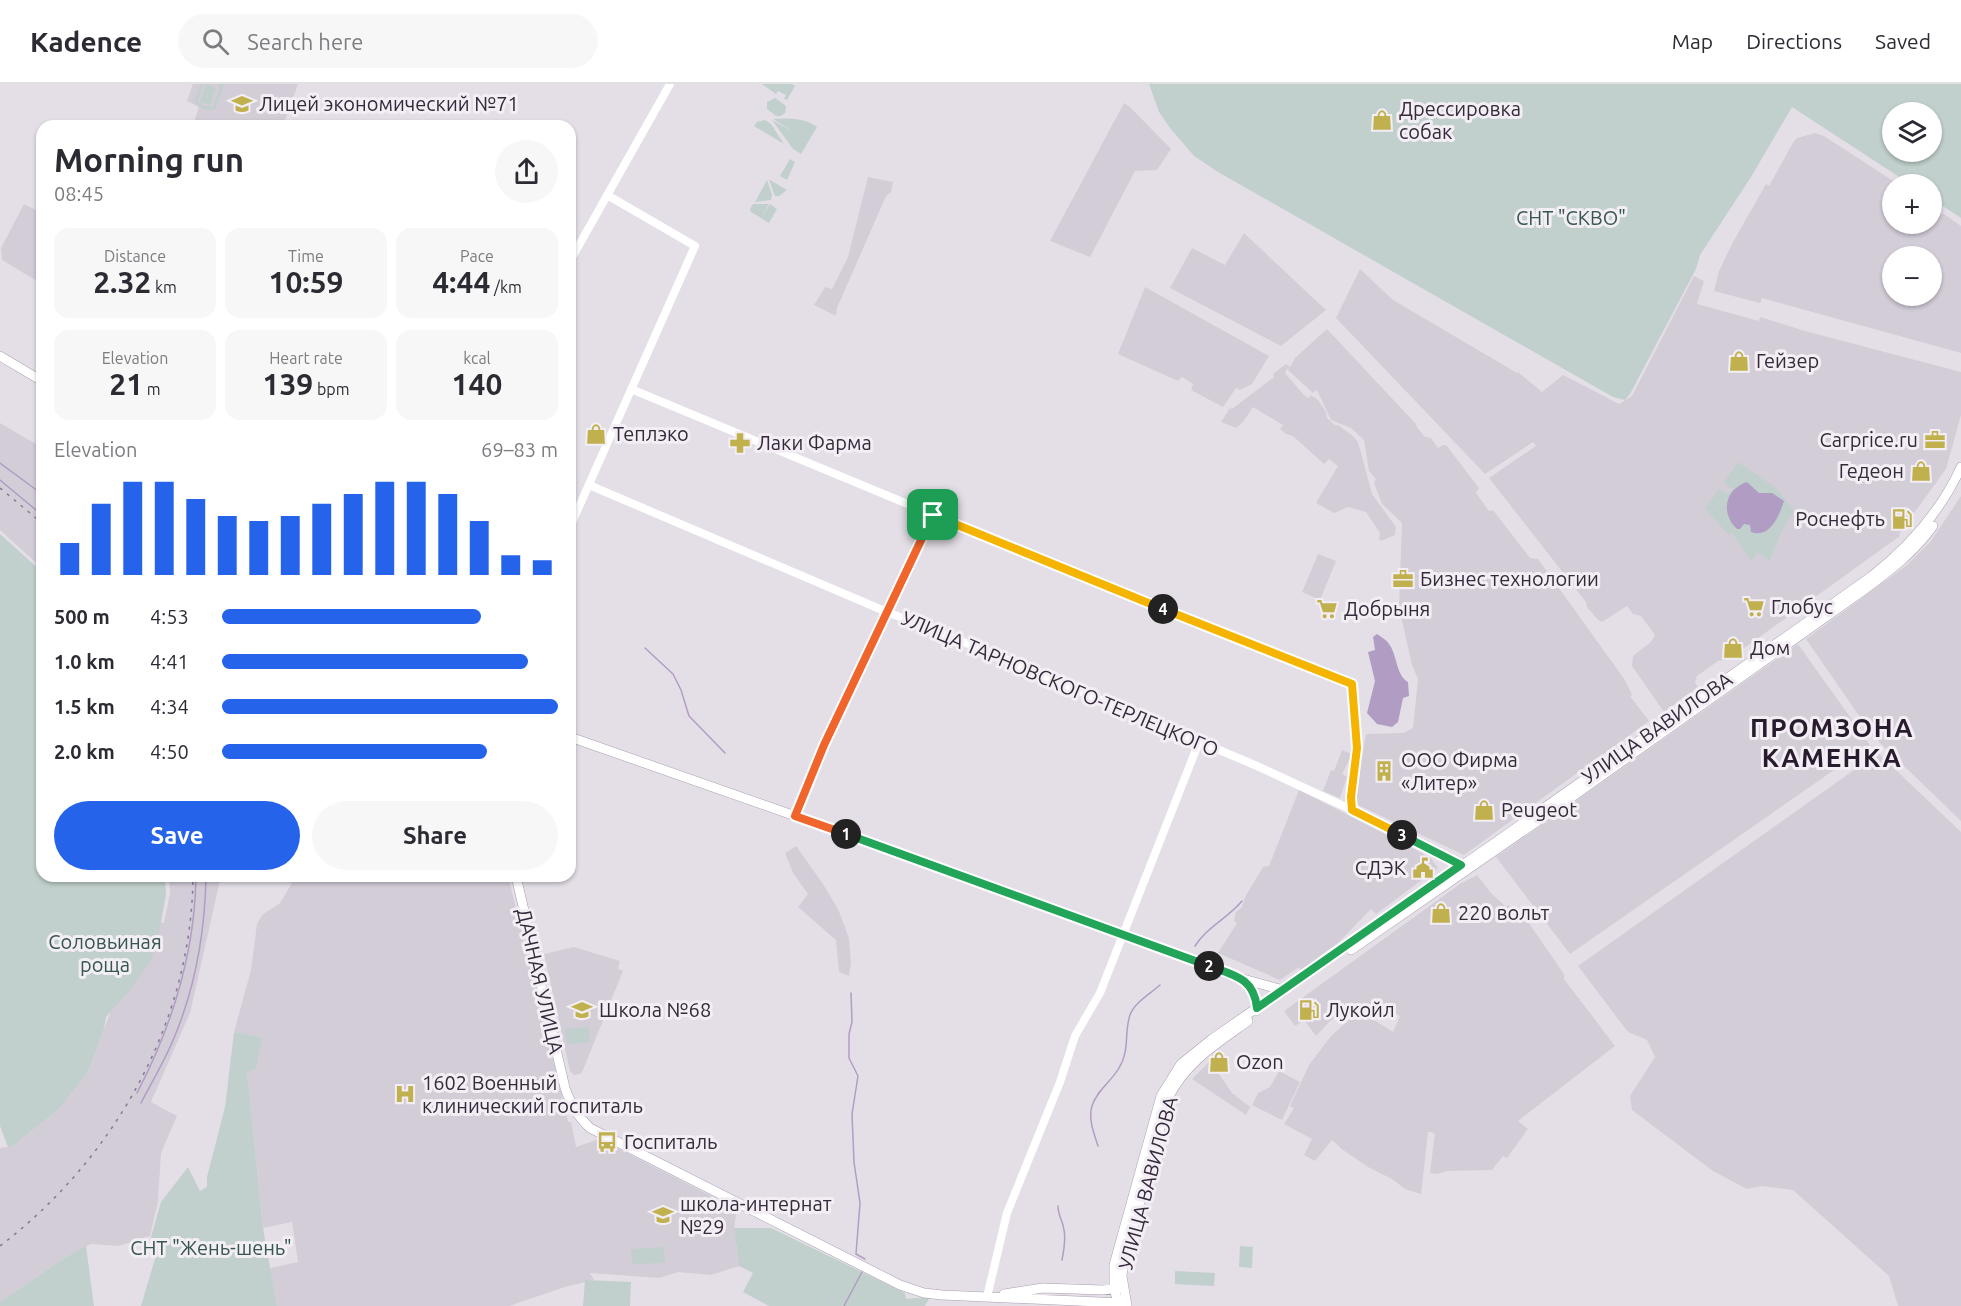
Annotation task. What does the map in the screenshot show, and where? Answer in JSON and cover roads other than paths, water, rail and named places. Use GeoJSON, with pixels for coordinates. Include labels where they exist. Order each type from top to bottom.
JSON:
{"type":"FeatureCollection","features":[{"type":"Feature","properties":{"kind":"main road"},"geometry":{"type":"LineString","coordinates":[[0,356],[36,377]]}},
{"type":"Feature","properties":{"kind":"main road"},"geometry":{"type":"LineString","coordinates":[[0,362],[36,383]]}},
{"type":"Feature","properties":{"kind":"main road","name":"УЛИЦА ВАВИЛОВА"},"geometry":{"type":"LineString","coordinates":[[1123,1305],[1119,1288],[1129,1239],[1149,1173],[1160,1121],[1168,1098],[1181,1075],[1192,1063],[1283,990],[1645,737],[1893,559],[1925,526],[1961,467]]}},
{"type":"Feature","properties":{"kind":"main road","name":"УЛИЦА ВАВИЛОВА"},"geometry":{"type":"LineString","coordinates":[[1255,1013],[1555,810],[1875,582],[1903,559],[1930,530],[1961,480]]}},
{"type":"Feature","properties":{"kind":"main road"},"geometry":{"type":"LineString","coordinates":[[576,739],[1243,979],[1283,990]]}},
{"type":"Feature","properties":{"kind":"main road","name":"ДАЧНАЯ УЛИЦА"},"geometry":{"type":"LineString","coordinates":[[517,882],[565,1088],[573,1109],[590,1128],[900,1285],[924,1293],[987,1297]]}},
{"type":"Feature","properties":{"kind":"main road"},"geometry":{"type":"LineString","coordinates":[[1243,979],[1252,988],[1255,1013]]}},
{"type":"Feature","properties":{"kind":"main road"},"geometry":{"type":"LineString","coordinates":[[987,1297],[1043,1288],[1081,1290],[1119,1288]]}},
{"type":"Feature","properties":{"kind":"main road"},"geometry":{"type":"LineString","coordinates":[[1057,1300],[1081,1290]]}},
{"type":"Feature","properties":{"kind":"main road"},"geometry":{"type":"LineString","coordinates":[[987,1297],[1123,1305]]}},
{"type":"Feature","properties":{"kind":"street"},"geometry":{"type":"LineString","coordinates":[[576,250],[670,84]]}},
{"type":"Feature","properties":{"kind":"street"},"geometry":{"type":"LineString","coordinates":[[576,514],[695,246],[607,195]]}},
{"type":"Feature","properties":{"kind":"street"},"geometry":{"type":"LineString","coordinates":[[631,389],[1153,606],[1352,684],[1357,748],[1351,797],[1352,810]]}},
{"type":"Feature","properties":{"kind":"street","name":"УЛИЦА ТАРНОВСКОГО-ТЕРЛЕЦКОГО"},"geometry":{"type":"LineString","coordinates":[[589,485],[1257,766],[1352,810],[1461,865]]}},
{"type":"Feature","properties":{"kind":"street"},"geometry":{"type":"LineString","coordinates":[[795,816],[824,745],[933,515]]}},
{"type":"Feature","properties":{"kind":"street"},"geometry":{"type":"LineString","coordinates":[[987,1297],[1007,1213],[1060,1082],[1075,1036],[1100,993],[1199,742]]}},
{"type":"Feature","properties":{"kind":"waterway"},"geometry":{"type":"LineString","coordinates":[[0,463],[36,490]]}},
{"type":"Feature","properties":{"kind":"waterway"},"geometry":{"type":"LineString","coordinates":[[0,480],[36,510]]}},
{"type":"Feature","properties":{"kind":"waterway"},"geometry":{"type":"LineString","coordinates":[[645,648],[673,674],[689,716],[725,753]]}},
{"type":"Feature","properties":{"kind":"waterway"},"geometry":{"type":"LineString","coordinates":[[137,1093],[161,1042],[179,988],[191,933],[196,882]]}},
{"type":"Feature","properties":{"kind":"waterway"},"geometry":{"type":"LineString","coordinates":[[141,1103],[163,1063],[188,999],[198,958],[204,917],[206,882]]}},
{"type":"Feature","properties":{"kind":"waterway"},"geometry":{"type":"LineString","coordinates":[[1195,946],[1205,933],[1242,901]]}},
{"type":"Feature","properties":{"kind":"waterway"},"geometry":{"type":"LineString","coordinates":[[1098,1146],[1091,1121],[1092,1106],[1097,1095],[1116,1073],[1125,1055],[1128,1021],[1132,1010],[1160,985]]}},
{"type":"Feature","properties":{"kind":"waterway"},"geometry":{"type":"LineString","coordinates":[[851,993],[852,1022],[849,1034],[849,1058],[858,1076],[852,1114],[854,1162],[860,1203],[856,1254],[865,1259]]}},
{"type":"Feature","properties":{"kind":"waterway"},"geometry":{"type":"LineString","coordinates":[[1058,1206],[1065,1234],[1062,1260]]}},
{"type":"Feature","properties":{"kind":"waterway"},"geometry":{"type":"LineString","coordinates":[[844,1306],[862,1272]]}},
{"type":"Feature","properties":{"kind":"railway"},"geometry":{"type":"LineString","coordinates":[[0,488],[36,518]]}},
{"type":"Feature","properties":{"kind":"railway"},"geometry":{"type":"LineString","coordinates":[[0,1246],[41,1211],[78,1172],[111,1129],[139,1083],[162,1034],[178,983],[189,930],[193,882]]}},
{"type":"Feature","properties":{"kind":"place","name":"Лицей экономический №71"},"geometry":{"type":"Point","coordinates":[242,104]}},
{"type":"Feature","properties":{"kind":"place","name":"Дрессировка собак"},"geometry":{"type":"Point","coordinates":[1382,120]}},
{"type":"Feature","properties":{"kind":"place","name":"Гейзер"},"geometry":{"type":"Point","coordinates":[1739,361]}},
{"type":"Feature","properties":{"kind":"place","name":"Теплэко"},"geometry":{"type":"Point","coordinates":[596,434]}},
{"type":"Feature","properties":{"kind":"place","name":"Carprice.ru"},"geometry":{"type":"Point","coordinates":[1935,440]}},
{"type":"Feature","properties":{"kind":"place","name":"Лаки Фарма"},"geometry":{"type":"Point","coordinates":[740,443]}},
{"type":"Feature","properties":{"kind":"place","name":"Гедеон"},"geometry":{"type":"Point","coordinates":[1921,471]}},
{"type":"Feature","properties":{"kind":"place","name":"Роснефть"},"geometry":{"type":"Point","coordinates":[1902,519]}},
{"type":"Feature","properties":{"kind":"place","name":"Бизнес технологии"},"geometry":{"type":"Point","coordinates":[1403,579]}},
{"type":"Feature","properties":{"kind":"place","name":"Глобус"},"geometry":{"type":"Point","coordinates":[1754,607]}},
{"type":"Feature","properties":{"kind":"place","name":"Добрыня"},"geometry":{"type":"Point","coordinates":[1327,609]}},
{"type":"Feature","properties":{"kind":"place","name":"Дом"},"geometry":{"type":"Point","coordinates":[1733,648]}},
{"type":"Feature","properties":{"kind":"place","name":"ООО Фирма «Литер»"},"geometry":{"type":"Point","coordinates":[1384,771]}},
{"type":"Feature","properties":{"kind":"place","name":"Peugeot"},"geometry":{"type":"Point","coordinates":[1484,810]}},
{"type":"Feature","properties":{"kind":"place","name":"СДЭК"},"geometry":{"type":"Point","coordinates":[1423,868]}},
{"type":"Feature","properties":{"kind":"place","name":"220 вольт"},"geometry":{"type":"Point","coordinates":[1441,913]}},
{"type":"Feature","properties":{"kind":"place","name":"Школа №68"},"geometry":{"type":"Point","coordinates":[582,1010]}},
{"type":"Feature","properties":{"kind":"place","name":"Лукойл"},"geometry":{"type":"Point","coordinates":[1309,1010]}},
{"type":"Feature","properties":{"kind":"place","name":"Ozon"},"geometry":{"type":"Point","coordinates":[1219,1062]}},
{"type":"Feature","properties":{"kind":"place","name":"1602 Военный клинический госпиталь"},"geometry":{"type":"Point","coordinates":[405,1094]}},
{"type":"Feature","properties":{"kind":"place","name":"Госпиталь"},"geometry":{"type":"Point","coordinates":[607,1142]}},
{"type":"Feature","properties":{"kind":"place","name":"школа-интернат №29"},"geometry":{"type":"Point","coordinates":[663,1215]}},
{"type":"Feature","properties":{"kind":"district","name":"ПРОМЗОНА КАМЕНКА"},"geometry":{"type":"Point","coordinates":[1832,743]}},
{"type":"Feature","properties":{"kind":"park label","name":"СНТ \"СКВО\""},"geometry":{"type":"Point","coordinates":[1571,218]}},
{"type":"Feature","properties":{"kind":"park label","name":"Соловьиная роща"},"geometry":{"type":"Point","coordinates":[105,954]}},
{"type":"Feature","properties":{"kind":"park label","name":"СНТ \"Жень-шень\""},"geometry":{"type":"Point","coordinates":[211,1248]}}]}
